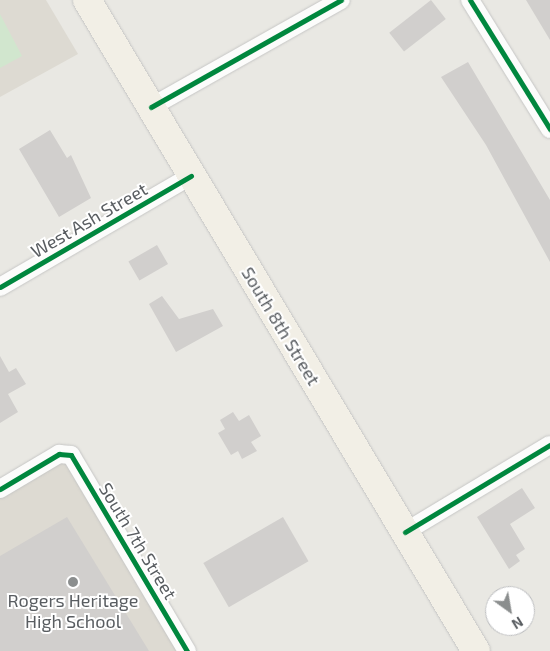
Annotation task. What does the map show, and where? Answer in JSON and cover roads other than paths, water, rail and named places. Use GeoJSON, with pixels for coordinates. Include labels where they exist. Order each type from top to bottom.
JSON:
{"type":"FeatureCollection","features":[{"type":"Feature","properties":{"kind":"main road","name":"South 8th Street"},"geometry":{"type":"LineString","coordinates":[[87,0],[476,651]]}},
{"type":"Feature","properties":{"kind":"street"},"geometry":{"type":"LineString","coordinates":[[151,107],[341,0]]}},
{"type":"Feature","properties":{"kind":"street"},"geometry":{"type":"LineString","coordinates":[[470,0],[550,129]]}},
{"type":"Feature","properties":{"kind":"street","name":"West Ash Street"},"geometry":{"type":"LineString","coordinates":[[0,287],[191,176]]}},
{"type":"Feature","properties":{"kind":"street"},"geometry":{"type":"LineString","coordinates":[[405,532],[550,445]]}},
{"type":"Feature","properties":{"kind":"street","name":"South 7th Street"},"geometry":{"type":"LineString","coordinates":[[0,489],[59,454],[71,455],[188,651]]}},
{"type":"Feature","properties":{"kind":"place","name":"Rogers Heritage High School"},"geometry":{"type":"Point","coordinates":[73,582]}}]}
